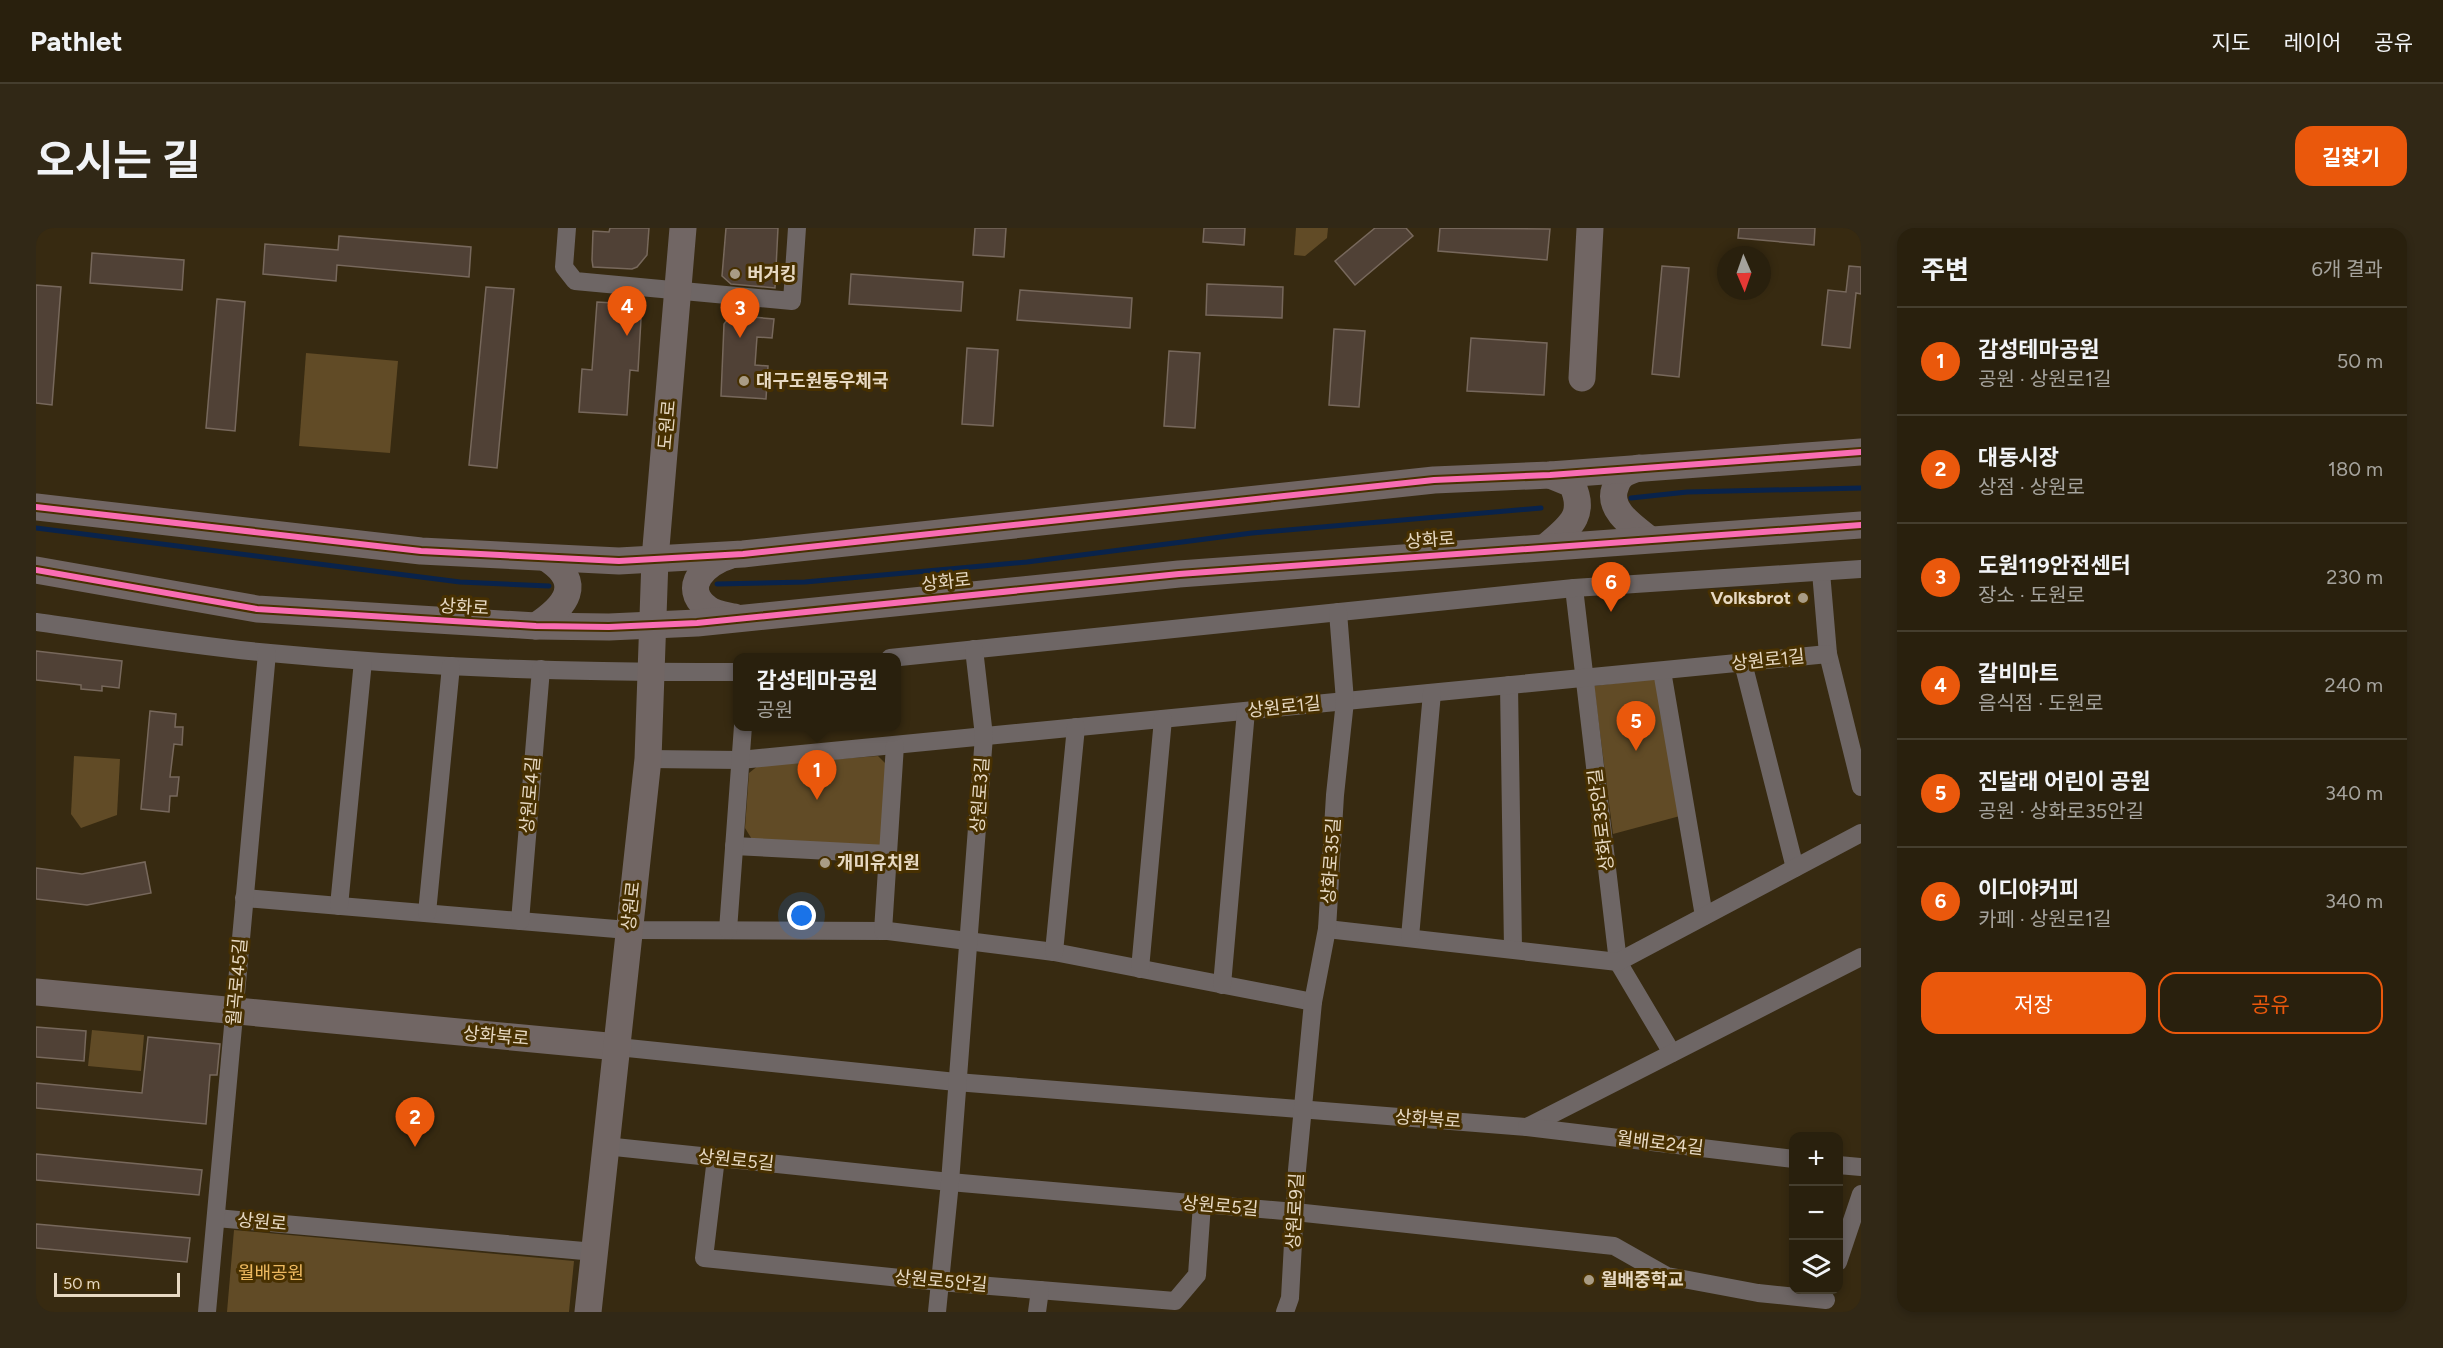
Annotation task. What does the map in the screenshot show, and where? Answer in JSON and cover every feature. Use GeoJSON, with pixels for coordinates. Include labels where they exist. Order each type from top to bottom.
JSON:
{"type":"FeatureCollection","features":[{"type":"Feature","properties":{"kind":"main road","name":"도원로"},"geometry":{"type":"LineString","coordinates":[[655,559],[684,228]]}},
{"type":"Feature","properties":{"kind":"main road"},"geometry":{"type":"LineString","coordinates":[[1582,378],[1590,228]]}},
{"type":"Feature","properties":{"kind":"main road"},"geometry":{"type":"LineString","coordinates":[[36,507],[421,551],[619,561],[730,555],[1434,480],[1550,475],[1861,452]]}},
{"type":"Feature","properties":{"kind":"main road"},"geometry":{"type":"LineString","coordinates":[[1638,468],[1624,473],[1619,478],[1613,498],[1619,512],[1649,538]]}},
{"type":"Feature","properties":{"kind":"main road"},"geometry":{"type":"LineString","coordinates":[[1546,547],[1574,519],[1579,505],[1572,484],[1550,475]]}},
{"type":"Feature","properties":{"kind":"main road","name":"상화로"},"geometry":{"type":"LineString","coordinates":[[36,570],[257,609],[536,626],[654,625],[739,619],[1179,574],[1649,538],[1861,525]]}},
{"type":"Feature","properties":{"kind":"main road"},"geometry":{"type":"LineString","coordinates":[[730,555],[709,564],[699,574],[697,596],[706,607],[717,613],[739,619]]}},
{"type":"Feature","properties":{"kind":"main road"},"geometry":{"type":"LineString","coordinates":[[536,626],[554,614],[567,597],[568,578],[559,566],[546,558]]}},
{"type":"Feature","properties":{"kind":"main road","name":"상원로"},"geometry":{"type":"LineString","coordinates":[[588,1312],[648,759],[655,559]]}},
{"type":"Feature","properties":{"kind":"main road","name":"상화북로"},"geometry":{"type":"LineString","coordinates":[[36,992],[618,1047]]}},
{"type":"Feature","properties":{"kind":"street"},"geometry":{"type":"LineString","coordinates":[[567,228],[564,267],[575,281],[792,301],[797,228]]}},
{"type":"Feature","properties":{"kind":"street"},"geometry":{"type":"LineString","coordinates":[[901,656],[1574,588],[1861,569]]}},
{"type":"Feature","properties":{"kind":"street"},"geometry":{"type":"LineString","coordinates":[[1821,572],[1828,654],[1861,787]]}},
{"type":"Feature","properties":{"kind":"street","name":"상화로35안길"},"geometry":{"type":"LineString","coordinates":[[1574,588],[1618,962]]}},
{"type":"Feature","properties":{"kind":"street","name":"상화로35길"},"geometry":{"type":"LineString","coordinates":[[1304,1109],[1313,1002],[1327,929],[1335,795],[1345,701],[1338,612]]}},
{"type":"Feature","properties":{"kind":"street"},"geometry":{"type":"LineString","coordinates":[[36,622],[267,653],[363,661],[651,673],[733,672]]}},
{"type":"Feature","properties":{"kind":"street","name":"상원로3길"},"geometry":{"type":"LineString","coordinates":[[969,942],[984,736],[974,649]]}},
{"type":"Feature","properties":{"kind":"street","name":"월곡로45길"},"geometry":{"type":"LineString","coordinates":[[207,1312],[267,653]]}},
{"type":"Feature","properties":{"kind":"street","name":"상원로1길"},"geometry":{"type":"LineString","coordinates":[[648,759],[740,760],[1828,654]]}},
{"type":"Feature","properties":{"kind":"street"},"geometry":{"type":"LineString","coordinates":[[339,906],[363,661]]}},
{"type":"Feature","properties":{"kind":"street"},"geometry":{"type":"LineString","coordinates":[[1743,663],[1795,868]]}},
{"type":"Feature","properties":{"kind":"street"},"geometry":{"type":"LineString","coordinates":[[427,914],[451,666]]}},
{"type":"Feature","properties":{"kind":"street","name":"상원로4길"},"geometry":{"type":"LineString","coordinates":[[520,921],[541,669]]}},
{"type":"Feature","properties":{"kind":"street"},"geometry":{"type":"LineString","coordinates":[[1662,670],[1704,916]]}},
{"type":"Feature","properties":{"kind":"street"},"geometry":{"type":"LineString","coordinates":[[1509,685],[1513,949]]}},
{"type":"Feature","properties":{"kind":"street"},"geometry":{"type":"LineString","coordinates":[[1410,937],[1431,693]]}},
{"type":"Feature","properties":{"kind":"street"},"geometry":{"type":"LineString","coordinates":[[1222,985],[1246,711]]}},
{"type":"Feature","properties":{"kind":"street"},"geometry":{"type":"LineString","coordinates":[[1140,969],[1163,719]]}},
{"type":"Feature","properties":{"kind":"street"},"geometry":{"type":"LineString","coordinates":[[1054,952],[1076,727]]}},
{"type":"Feature","properties":{"kind":"street"},"geometry":{"type":"LineString","coordinates":[[728,930],[742,731]]}},
{"type":"Feature","properties":{"kind":"street"},"geometry":{"type":"LineString","coordinates":[[883,931],[895,745]]}},
{"type":"Feature","properties":{"kind":"street"},"geometry":{"type":"LineString","coordinates":[[1327,929],[1618,962],[1861,833]]}},
{"type":"Feature","properties":{"kind":"street"},"geometry":{"type":"LineString","coordinates":[[734,846],[888,854]]}},
{"type":"Feature","properties":{"kind":"street"},"geometry":{"type":"LineString","coordinates":[[244,898],[628,930],[883,931],[1054,952],[1313,1002]]}},
{"type":"Feature","properties":{"kind":"street"},"geometry":{"type":"LineString","coordinates":[[937,1312],[969,942]]}},
{"type":"Feature","properties":{"kind":"street"},"geometry":{"type":"LineString","coordinates":[[1527,1126],[1861,957]]}},
{"type":"Feature","properties":{"kind":"street"},"geometry":{"type":"LineString","coordinates":[[1618,962],[1672,1053]]}},
{"type":"Feature","properties":{"kind":"street","name":"상화북로"},"geometry":{"type":"LineString","coordinates":[[618,1047],[956,1082],[1527,1126]]}},
{"type":"Feature","properties":{"kind":"street","name":"상원로9길"},"geometry":{"type":"LineString","coordinates":[[1285,1312],[1290,1298],[1304,1109]]}},
{"type":"Feature","properties":{"kind":"street","name":"월배로24길"},"geometry":{"type":"LineString","coordinates":[[1527,1126],[1789,1158]]}},
{"type":"Feature","properties":{"kind":"street","name":"상원로5길"},"geometry":{"type":"LineString","coordinates":[[605,1146],[950,1182],[1295,1212],[1614,1246],[1666,1276],[1758,1293],[1826,1301]]}},
{"type":"Feature","properties":{"kind":"street","name":"상원로5안길"},"geometry":{"type":"LineString","coordinates":[[716,1158],[704,1258],[1040,1290],[1171,1306],[1197,1275],[1202,1204]]}},
{"type":"Feature","properties":{"kind":"street"},"geometry":{"type":"LineString","coordinates":[[1843,1165],[1861,1167]]}},
{"type":"Feature","properties":{"kind":"street"},"geometry":{"type":"LineString","coordinates":[[1843,1250],[1861,1194]]}},
{"type":"Feature","properties":{"kind":"street","name":"상원로"},"geometry":{"type":"LineString","coordinates":[[216,1218],[595,1252]]}},
{"type":"Feature","properties":{"kind":"street"},"geometry":{"type":"LineString","coordinates":[[1037,1312],[1040,1290]]}},
{"type":"Feature","properties":{"kind":"green space"},"geometry":{"type":"Polygon","coordinates":[[[1296,228],[1328,228],[1327,238],[1305,256],[1294,255],[1296,228]]]}},
{"type":"Feature","properties":{"kind":"green space"},"geometry":{"type":"Polygon","coordinates":[[[306,353],[398,361],[390,453],[299,446],[306,353]]]}},
{"type":"Feature","properties":{"kind":"green space"},"geometry":{"type":"Polygon","coordinates":[[[1657,678],[1680,816],[1613,834],[1594,686],[1657,678]]]}},
{"type":"Feature","properties":{"kind":"green space"},"geometry":{"type":"Polygon","coordinates":[[[74,756],[120,759],[117,815],[81,828],[71,814],[74,756]]]}},
{"type":"Feature","properties":{"kind":"green space"},"geometry":{"type":"Polygon","coordinates":[[[878,756],[889,767],[886,842],[876,848],[753,841],[745,828],[749,773],[759,765],[878,756]]]}},
{"type":"Feature","properties":{"kind":"green space"},"geometry":{"type":"Polygon","coordinates":[[[92,1030],[144,1035],[141,1071],[88,1066],[92,1030]]]}},
{"type":"Feature","properties":{"kind":"green space","name":"월배공원"},"geometry":{"type":"Polygon","coordinates":[[[234,1230],[574,1261],[569,1312],[227,1312],[234,1230]]]}},
{"type":"Feature","properties":{"kind":"building"},"geometry":{"type":"Polygon","coordinates":[[[610,228],[649,228],[647,255],[637,267],[632,269],[593,267],[593,231],[609,232],[610,228]]]}},
{"type":"Feature","properties":{"kind":"building"},"geometry":{"type":"Polygon","coordinates":[[[726,228],[778,228],[775,288],[731,284],[722,276],[726,228]]]}},
{"type":"Feature","properties":{"kind":"building"},"geometry":{"type":"Polygon","coordinates":[[[975,228],[1006,228],[1004,257],[973,255],[975,228]]]}},
{"type":"Feature","properties":{"kind":"building"},"geometry":{"type":"Polygon","coordinates":[[[1204,228],[1245,228],[1244,245],[1203,242],[1204,228]]]}},
{"type":"Feature","properties":{"kind":"building"},"geometry":{"type":"Polygon","coordinates":[[[1375,228],[1406,228],[1413,236],[1355,285],[1335,261],[1375,228]]]}},
{"type":"Feature","properties":{"kind":"building"},"geometry":{"type":"Polygon","coordinates":[[[1440,228],[1550,229],[1547,260],[1438,251],[1440,228]]]}},
{"type":"Feature","properties":{"kind":"building"},"geometry":{"type":"Polygon","coordinates":[[[1739,228],[1815,228],[1814,245],[1738,238],[1739,228]]]}},
{"type":"Feature","properties":{"kind":"building"},"geometry":{"type":"Polygon","coordinates":[[[339,236],[471,247],[469,277],[337,265],[336,281],[263,274],[265,244],[338,250],[339,236]]]}},
{"type":"Feature","properties":{"kind":"building"},"geometry":{"type":"Polygon","coordinates":[[[92,253],[184,260],[182,290],[90,283],[92,253]]]}},
{"type":"Feature","properties":{"kind":"building"},"geometry":{"type":"Polygon","coordinates":[[[1662,266],[1689,268],[1679,377],[1652,374],[1662,266]]]}},
{"type":"Feature","properties":{"kind":"building"},"geometry":{"type":"Polygon","coordinates":[[[1849,266],[1861,267],[1861,294],[1856,293],[1850,348],[1822,345],[1828,290],[1846,292],[1849,266]]]}},
{"type":"Feature","properties":{"kind":"building"},"geometry":{"type":"Polygon","coordinates":[[[851,274],[963,282],[961,311],[849,304],[851,274]]]}},
{"type":"Feature","properties":{"kind":"building"},"geometry":{"type":"Polygon","coordinates":[[[1207,284],[1283,287],[1282,318],[1206,315],[1207,284]]]}},
{"type":"Feature","properties":{"kind":"building"},"geometry":{"type":"Polygon","coordinates":[[[36,285],[61,287],[52,405],[36,403],[36,285]]]}},
{"type":"Feature","properties":{"kind":"building"},"geometry":{"type":"Polygon","coordinates":[[[486,287],[514,289],[497,468],[469,465],[486,287]]]}},
{"type":"Feature","properties":{"kind":"building"},"geometry":{"type":"Polygon","coordinates":[[[1020,290],[1132,298],[1130,328],[1017,320],[1020,290]]]}},
{"type":"Feature","properties":{"kind":"building"},"geometry":{"type":"Polygon","coordinates":[[[217,299],[245,302],[235,431],[206,428],[217,299]]]}},
{"type":"Feature","properties":{"kind":"building"},"geometry":{"type":"Polygon","coordinates":[[[597,302],[630,304],[641,319],[638,371],[630,370],[627,415],[579,412],[582,369],[592,370],[597,302]]]}},
{"type":"Feature","properties":{"kind":"building"},"geometry":{"type":"Polygon","coordinates":[[[731,315],[774,319],[772,338],[757,337],[755,365],[768,366],[766,399],[721,396],[724,324],[731,315]]]}},
{"type":"Feature","properties":{"kind":"building"},"geometry":{"type":"Polygon","coordinates":[[[1334,329],[1365,331],[1359,407],[1329,405],[1334,329]]]}},
{"type":"Feature","properties":{"kind":"building"},"geometry":{"type":"Polygon","coordinates":[[[1471,338],[1547,343],[1544,395],[1467,391],[1471,338]]]}},
{"type":"Feature","properties":{"kind":"building"},"geometry":{"type":"Polygon","coordinates":[[[967,348],[998,350],[993,426],[962,424],[967,348]]]}},
{"type":"Feature","properties":{"kind":"building"},"geometry":{"type":"Polygon","coordinates":[[[1169,351],[1200,353],[1195,428],[1164,426],[1169,351]]]}},
{"type":"Feature","properties":{"kind":"building"},"geometry":{"type":"Polygon","coordinates":[[[36,651],[122,661],[119,688],[102,686],[102,691],[81,689],[81,685],[36,680],[36,651]]]}},
{"type":"Feature","properties":{"kind":"building"},"geometry":{"type":"Polygon","coordinates":[[[150,711],[176,714],[175,727],[183,727],[182,745],[174,744],[170,777],[179,777],[177,796],[170,796],[169,812],[141,809],[150,711]]]}},
{"type":"Feature","properties":{"kind":"building"},"geometry":{"type":"Polygon","coordinates":[[[145,862],[151,893],[87,905],[36,899],[36,868],[82,874],[145,862]]]}},
{"type":"Feature","properties":{"kind":"building"},"geometry":{"type":"Polygon","coordinates":[[[36,1027],[86,1031],[84,1061],[36,1057],[36,1027]]]}},
{"type":"Feature","properties":{"kind":"building"},"geometry":{"type":"Polygon","coordinates":[[[148,1037],[220,1044],[217,1075],[210,1075],[206,1124],[36,1108],[36,1083],[142,1093],[148,1037]]]}},
{"type":"Feature","properties":{"kind":"building"},"geometry":{"type":"Polygon","coordinates":[[[36,1154],[202,1170],[199,1195],[36,1180],[36,1154]]]}},
{"type":"Feature","properties":{"kind":"building"},"geometry":{"type":"Polygon","coordinates":[[[36,1224],[190,1238],[187,1262],[36,1248],[36,1224]]]}},
{"type":"Feature","properties":{"kind":"waterway"},"geometry":{"type":"LineString","coordinates":[[1631,498],[1687,492],[1861,488]]}},
{"type":"Feature","properties":{"kind":"waterway"},"geometry":{"type":"LineString","coordinates":[[717,584],[805,582],[1027,562],[1252,533],[1541,508]]}},
{"type":"Feature","properties":{"kind":"waterway"},"geometry":{"type":"LineString","coordinates":[[36,528],[460,582],[549,586]]}},
{"type":"Feature","properties":{"kind":"cycle path"},"geometry":{"type":"LineString","coordinates":[[36,507],[421,551],[619,561],[743,554],[1434,480],[1550,475],[1861,452]]}},
{"type":"Feature","properties":{"kind":"cycle path"},"geometry":{"type":"LineString","coordinates":[[36,570],[257,609],[536,626],[609,627],[697,623],[1179,574],[1861,525]]}},
{"type":"Feature","properties":{"kind":"place","name":"버거킹"},"geometry":{"type":"Point","coordinates":[735,274]}},
{"type":"Feature","properties":{"kind":"place","name":"갈비마트"},"geometry":{"type":"Point","coordinates":[627,336]}},
{"type":"Feature","properties":{"kind":"place","name":"도원119안전센터"},"geometry":{"type":"Point","coordinates":[740,338]}},
{"type":"Feature","properties":{"kind":"place","name":"대구도원동우체국"},"geometry":{"type":"Point","coordinates":[744,381]}},
{"type":"Feature","properties":{"kind":"place","name":"Volksbrot"},"geometry":{"type":"Point","coordinates":[1803,598]}},
{"type":"Feature","properties":{"kind":"place","name":"이디야커피"},"geometry":{"type":"Point","coordinates":[1611,612]}},
{"type":"Feature","properties":{"kind":"place","name":"진달래 어린이 공원"},"geometry":{"type":"Point","coordinates":[1636,751]}},
{"type":"Feature","properties":{"kind":"place","name":"감성테마공원"},"geometry":{"type":"Point","coordinates":[817,800]}},
{"type":"Feature","properties":{"kind":"place","name":"개미유치원"},"geometry":{"type":"Point","coordinates":[825,863]}},
{"type":"Feature","properties":{"kind":"place","name":"대동시장"},"geometry":{"type":"Point","coordinates":[415,1147]}},
{"type":"Feature","properties":{"kind":"place","name":"월배중학교"},"geometry":{"type":"Point","coordinates":[1589,1280]}}]}
